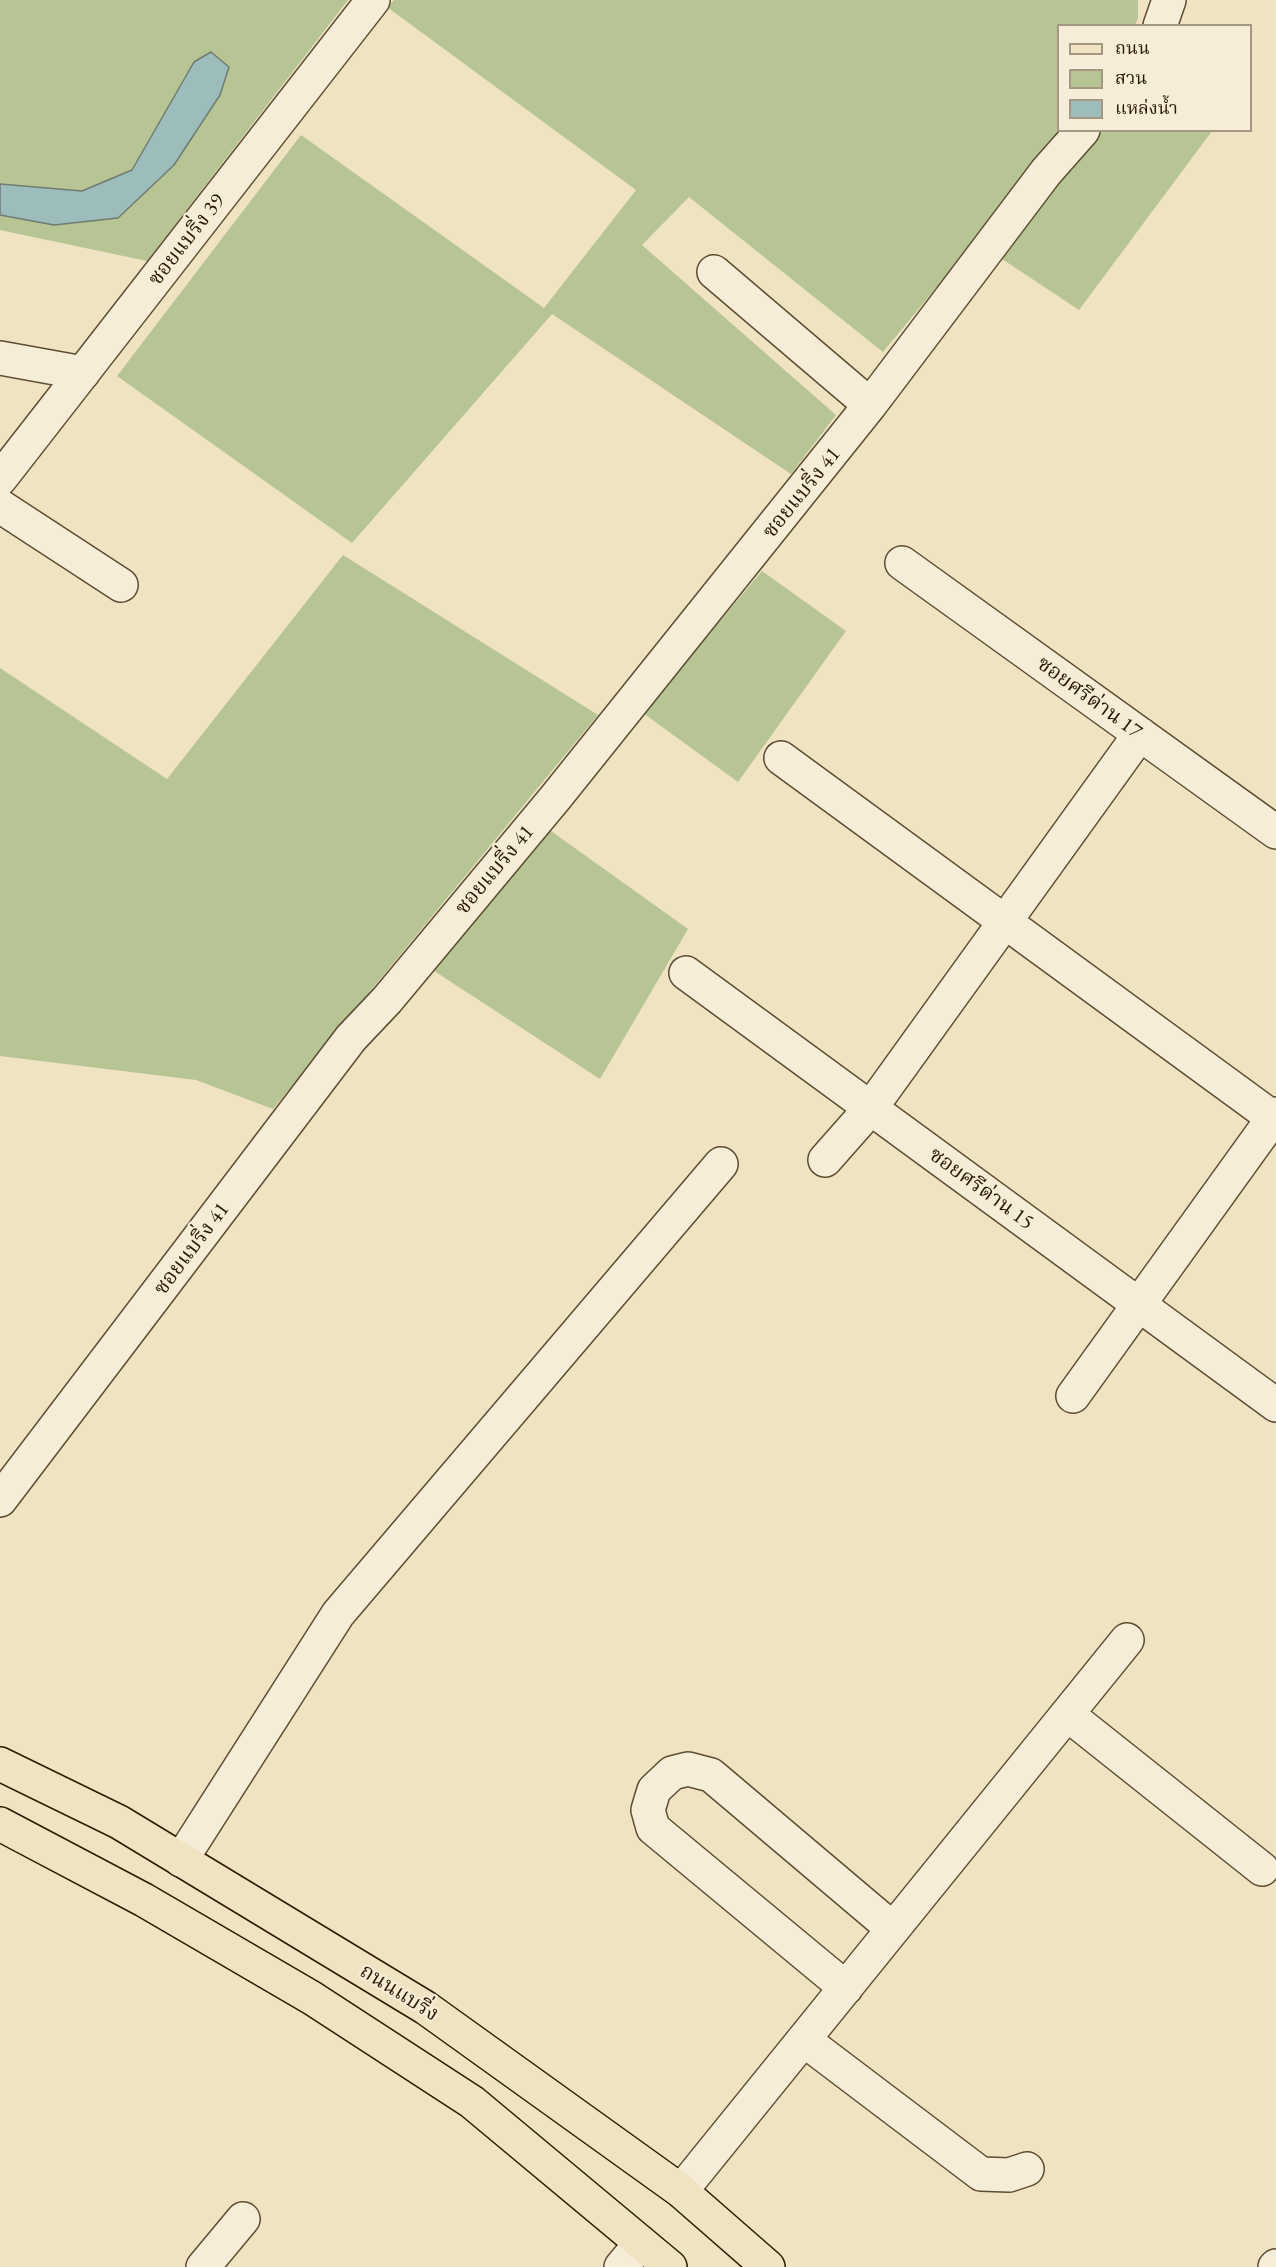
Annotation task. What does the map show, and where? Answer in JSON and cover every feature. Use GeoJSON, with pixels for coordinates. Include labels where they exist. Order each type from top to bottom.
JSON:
{"type":"FeatureCollection","features":[{"type":"Feature","properties":{"kind":"main road","name":"ถนนแบริ่ง"},"geometry":{"type":"LineString","coordinates":[[0,1764],[119,1822],[426,2008],[681,2191],[768,2267]]}},
{"type":"Feature","properties":{"kind":"main road"},"geometry":{"type":"LineString","coordinates":[[0,1824],[144,1900],[302,1993],[472,2102],[631,2255],[670,2267]]}},
{"type":"Feature","properties":{"kind":"street","name":"ซอยแบริ่ง 39"},"geometry":{"type":"LineString","coordinates":[[0,479],[373,0]]}},
{"type":"Feature","properties":{"kind":"street"},"geometry":{"type":"LineString","coordinates":[[1161,24],[1169,0]]}},
{"type":"Feature","properties":{"kind":"street","name":"ซอยแบริ่ง 41"},"geometry":{"type":"LineString","coordinates":[[0,1500],[351,1038],[387,1000],[556,797],[870,405],[1046,172],[1081,132]]}},
{"type":"Feature","properties":{"kind":"street"},"geometry":{"type":"LineString","coordinates":[[714,272],[870,405]]}},
{"type":"Feature","properties":{"kind":"street"},"geometry":{"type":"LineString","coordinates":[[0,358],[83,373]]}},
{"type":"Feature","properties":{"kind":"street"},"geometry":{"type":"LineString","coordinates":[[0,506],[121,585]]}},
{"type":"Feature","properties":{"kind":"street","name":"ซอยศรีด่าน 17"},"geometry":{"type":"LineString","coordinates":[[902,563],[1276,832]]}},
{"type":"Feature","properties":{"kind":"street"},"geometry":{"type":"LineString","coordinates":[[825,1160],[870,1108],[1140,734]]}},
{"type":"Feature","properties":{"kind":"street"},"geometry":{"type":"LineString","coordinates":[[782,758],[1275,1117],[1073,1396]]}},
{"type":"Feature","properties":{"kind":"street","name":"ซอยศรีด่าน 15"},"geometry":{"type":"LineString","coordinates":[[686,974],[1276,1405]]}},
{"type":"Feature","properties":{"kind":"street"},"geometry":{"type":"LineString","coordinates":[[181,1860],[338,1614],[721,1164]]}},
{"type":"Feature","properties":{"kind":"street"},"geometry":{"type":"LineString","coordinates":[[681,2191],[1127,1640]]}},
{"type":"Feature","properties":{"kind":"street"},"geometry":{"type":"LineString","coordinates":[[1067,1714],[1262,1869]]}},
{"type":"Feature","properties":{"kind":"street"},"geometry":{"type":"LineString","coordinates":[[846,1988],[653,1828],[648,1810],[654,1791],[672,1773],[688,1769],[711,1775],[894,1929]]}},
{"type":"Feature","properties":{"kind":"street"},"geometry":{"type":"LineString","coordinates":[[804,2040],[981,2174],[1009,2175],[1027,2169]]}},
{"type":"Feature","properties":{"kind":"street"},"geometry":{"type":"LineString","coordinates":[[204,2267],[243,2219]]}},
{"type":"Feature","properties":{"kind":"green space"},"geometry":{"type":"Polygon","coordinates":[[[0,0],[348,0],[147,261],[0,230],[0,215],[54,225],[118,217],[194,62],[132,170],[82,191],[0,184],[0,0]]]}},
{"type":"Feature","properties":{"kind":"green space"},"geometry":{"type":"Polygon","coordinates":[[[394,0],[1138,0],[1138,18],[1135,24],[1057,24],[1057,132],[1065,132],[883,352],[689,197],[642,245],[836,415],[791,474],[552,314],[352,543],[117,376],[301,135],[544,308],[636,190],[387,7],[394,0]]]}},
{"type":"Feature","properties":{"kind":"green space"},"geometry":{"type":"Polygon","coordinates":[[[1091,132],[1211,132],[1079,310],[996,255],[1091,132]]]}},
{"type":"Feature","properties":{"kind":"green space"},"geometry":{"type":"Polygon","coordinates":[[[343,555],[598,715],[273,1109],[196,1080],[0,1056],[0,668],[167,779],[343,555]]]}},
{"type":"Feature","properties":{"kind":"green space"},"geometry":{"type":"Polygon","coordinates":[[[762,571],[846,631],[738,782],[643,713],[762,571]]]}},
{"type":"Feature","properties":{"kind":"green space"},"geometry":{"type":"Polygon","coordinates":[[[544,826],[688,929],[600,1079],[425,965],[544,826]]]}},
{"type":"Feature","properties":{"kind":"water"},"geometry":{"type":"Polygon","coordinates":[[[211,52],[229,67],[220,95],[174,165],[118,218],[54,225],[0,215],[0,184],[82,191],[132,170],[194,62],[211,52]]]}}]}
